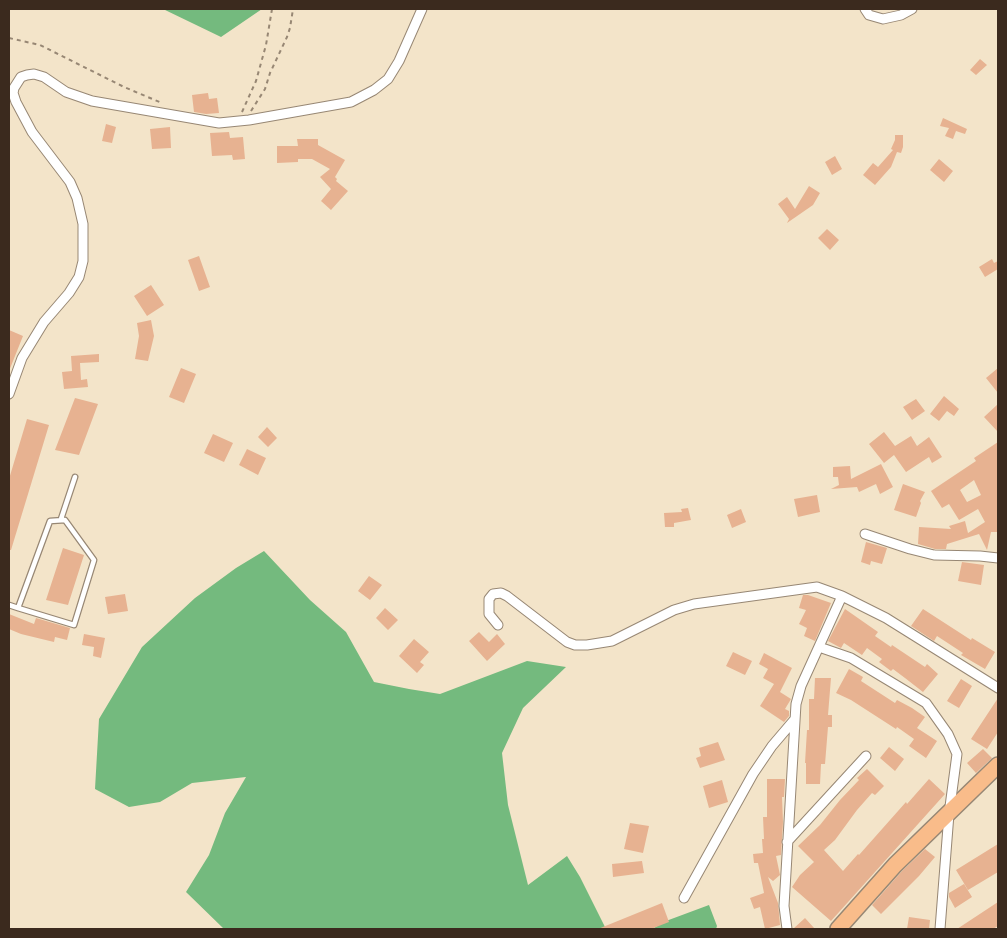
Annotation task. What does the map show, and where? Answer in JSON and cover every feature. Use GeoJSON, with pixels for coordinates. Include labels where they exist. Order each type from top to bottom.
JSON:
{"type":"FeatureCollection","features":[{"type":"Feature","properties":{"kind":"main road"},"geometry":{"type":"LineString","coordinates":[[838,929],[895,865],[998,766]]}},
{"type":"Feature","properties":{"kind":"street"},"geometry":{"type":"LineString","coordinates":[[9,394],[22,358],[44,322],[79,277],[83,261],[83,224],[77,198],[65,174],[32,132],[16,102],[13,94],[16,82],[27,74],[34,74],[44,77],[66,92],[92,102],[219,123],[249,120],[351,102],[374,90],[388,79],[399,61],[422,9]]}},
{"type":"Feature","properties":{"kind":"street"},"geometry":{"type":"LineString","coordinates":[[865,9],[869,15],[883,19],[901,15],[912,9]]}},
{"type":"Feature","properties":{"kind":"street"},"geometry":{"type":"LineString","coordinates":[[866,534],[934,555],[998,558]]}},
{"type":"Feature","properties":{"kind":"street"},"geometry":{"type":"LineString","coordinates":[[498,625],[489,614],[489,599],[493,594],[501,593],[508,596],[567,642],[587,645],[612,641],[666,614],[694,604],[817,587],[842,596],[886,618],[998,688]]}},
{"type":"Feature","properties":{"kind":"street"},"geometry":{"type":"LineString","coordinates":[[787,929],[784,906],[796,704],[801,686],[842,596]]}},
{"type":"Feature","properties":{"kind":"street"},"geometry":{"type":"LineString","coordinates":[[819,647],[851,658],[926,703],[948,734],[957,754],[949,814],[940,929]]}},
{"type":"Feature","properties":{"kind":"street"},"geometry":{"type":"LineString","coordinates":[[684,898],[754,774],[772,746],[795,719]]}},
{"type":"Feature","properties":{"kind":"street"},"geometry":{"type":"LineString","coordinates":[[787,842],[866,756]]}},
{"type":"Feature","properties":{"kind":"lane"},"geometry":{"type":"LineString","coordinates":[[61,519],[75,477]]}},
{"type":"Feature","properties":{"kind":"lane"},"geometry":{"type":"LineString","coordinates":[[9,605],[18,608],[74,625],[94,560],[65,520],[50,520],[18,608]]}},
{"type":"Feature","properties":{"kind":"path"},"geometry":{"type":"LineString","coordinates":[[239,121],[256,81],[266,45],[272,9]]}},
{"type":"Feature","properties":{"kind":"path"},"geometry":{"type":"LineString","coordinates":[[249,120],[252,110],[265,89],[270,72],[287,37],[293,9]]}},
{"type":"Feature","properties":{"kind":"path"},"geometry":{"type":"LineString","coordinates":[[9,38],[40,45],[124,87],[155,99],[167,106],[178,116]]}},
{"type":"Feature","properties":{"kind":"green space"},"geometry":{"type":"Polygon","coordinates":[[[163,9],[262,9],[221,37],[163,9]]]}},
{"type":"Feature","properties":{"kind":"green space"},"geometry":{"type":"Polygon","coordinates":[[[264,551],[310,600],[346,632],[374,682],[440,694],[527,661],[566,667],[523,708],[502,753],[508,805],[528,885],[567,856],[580,877],[606,929],[224,929],[186,892],[209,855],[225,813],[246,777],[192,783],[160,802],[129,807],[95,789],[99,719],[142,647],[195,598],[236,568],[264,551]]]}},
{"type":"Feature","properties":{"kind":"green space"},"geometry":{"type":"Polygon","coordinates":[[[709,905],[717,926],[716,929],[652,929],[666,921],[709,905]]]}},
{"type":"Feature","properties":{"kind":"building"},"geometry":{"type":"Polygon","coordinates":[[[980,59],[987,65],[976,75],[970,70],[980,59]]]}},
{"type":"Feature","properties":{"kind":"building"},"geometry":{"type":"Polygon","coordinates":[[[208,93],[209,99],[217,98],[219,113],[206,114],[194,112],[192,95],[208,93]]]}},
{"type":"Feature","properties":{"kind":"building"},"geometry":{"type":"Polygon","coordinates":[[[943,118],[967,129],[965,134],[956,131],[953,139],[945,136],[949,128],[940,126],[943,118]]]}},
{"type":"Feature","properties":{"kind":"building"},"geometry":{"type":"Polygon","coordinates":[[[106,124],[116,127],[112,143],[102,141],[106,124]]]}},
{"type":"Feature","properties":{"kind":"building"},"geometry":{"type":"Polygon","coordinates":[[[170,127],[171,148],[152,149],[150,129],[170,127]]]}},
{"type":"Feature","properties":{"kind":"building"},"geometry":{"type":"Polygon","coordinates":[[[229,132],[230,138],[243,137],[245,159],[233,160],[232,155],[212,156],[210,133],[229,132]]]}},
{"type":"Feature","properties":{"kind":"building"},"geometry":{"type":"Polygon","coordinates":[[[895,135],[903,135],[901,153],[897,152],[891,167],[875,185],[863,175],[873,163],[878,167],[893,150],[891,149],[895,135]]]}},
{"type":"Feature","properties":{"kind":"building"},"geometry":{"type":"Polygon","coordinates":[[[297,139],[318,139],[318,145],[345,160],[335,177],[336,181],[348,191],[331,210],[321,201],[331,189],[320,177],[330,169],[312,159],[298,159],[298,162],[277,163],[277,146],[298,146],[297,139]]]}},
{"type":"Feature","properties":{"kind":"building"},"geometry":{"type":"Polygon","coordinates":[[[835,156],[842,169],[832,175],[825,162],[835,156]]]}},
{"type":"Feature","properties":{"kind":"building"},"geometry":{"type":"Polygon","coordinates":[[[939,159],[953,171],[944,182],[930,170],[939,159]]]}},
{"type":"Feature","properties":{"kind":"building"},"geometry":{"type":"Polygon","coordinates":[[[809,186],[820,193],[813,205],[787,223],[789,219],[778,204],[787,197],[795,209],[809,186]]]}},
{"type":"Feature","properties":{"kind":"building"},"geometry":{"type":"Polygon","coordinates":[[[827,229],[839,240],[830,250],[818,238],[827,229]]]}},
{"type":"Feature","properties":{"kind":"building"},"geometry":{"type":"Polygon","coordinates":[[[199,256],[210,287],[199,291],[188,260],[199,256]]]}},
{"type":"Feature","properties":{"kind":"building"},"geometry":{"type":"Polygon","coordinates":[[[992,259],[994,263],[998,261],[998,269],[985,277],[979,267],[992,259]]]}},
{"type":"Feature","properties":{"kind":"building"},"geometry":{"type":"Polygon","coordinates":[[[151,285],[164,305],[147,316],[134,296],[151,285]]]}},
{"type":"Feature","properties":{"kind":"building"},"geometry":{"type":"Polygon","coordinates":[[[151,320],[154,336],[148,361],[135,359],[139,336],[137,323],[151,320]]]}},
{"type":"Feature","properties":{"kind":"building"},"geometry":{"type":"Polygon","coordinates":[[[9,330],[23,336],[9,371],[9,330]]]}},
{"type":"Feature","properties":{"kind":"building"},"geometry":{"type":"Polygon","coordinates":[[[99,354],[99,362],[80,363],[81,380],[87,379],[88,387],[64,389],[62,372],[72,371],[71,356],[99,354]]]}},
{"type":"Feature","properties":{"kind":"building"},"geometry":{"type":"Polygon","coordinates":[[[181,368],[196,374],[184,403],[169,397],[181,368]]]}},
{"type":"Feature","properties":{"kind":"building"},"geometry":{"type":"Polygon","coordinates":[[[998,368],[998,393],[986,378],[998,368]]]}},
{"type":"Feature","properties":{"kind":"building"},"geometry":{"type":"Polygon","coordinates":[[[944,396],[959,409],[954,416],[947,411],[939,421],[930,414],[944,396]]]}},
{"type":"Feature","properties":{"kind":"building"},"geometry":{"type":"Polygon","coordinates":[[[75,398],[98,404],[79,455],[55,450],[75,398]]]}},
{"type":"Feature","properties":{"kind":"building"},"geometry":{"type":"Polygon","coordinates":[[[916,399],[925,411],[912,420],[903,407],[916,399]]]}},
{"type":"Feature","properties":{"kind":"building"},"geometry":{"type":"Polygon","coordinates":[[[998,404],[998,432],[984,417],[998,404]]]}},
{"type":"Feature","properties":{"kind":"building"},"geometry":{"type":"Polygon","coordinates":[[[27,419],[49,425],[11,550],[9,550],[9,479],[27,419]]]}},
{"type":"Feature","properties":{"kind":"building"},"geometry":{"type":"Polygon","coordinates":[[[267,427],[277,438],[268,447],[258,437],[267,427]]]}},
{"type":"Feature","properties":{"kind":"building"},"geometry":{"type":"Polygon","coordinates":[[[884,432],[895,446],[911,436],[917,446],[929,437],[942,457],[932,463],[929,457],[906,472],[894,455],[884,463],[869,444],[884,432]]]}},
{"type":"Feature","properties":{"kind":"building"},"geometry":{"type":"Polygon","coordinates":[[[213,434],[233,443],[224,462],[204,453],[213,434]]]}},
{"type":"Feature","properties":{"kind":"building"},"geometry":{"type":"Polygon","coordinates":[[[998,442],[998,532],[991,532],[987,550],[979,534],[947,544],[946,549],[935,549],[918,544],[919,527],[951,529],[949,526],[965,521],[968,533],[985,522],[978,509],[959,520],[949,504],[942,508],[931,491],[976,461],[974,458],[998,442]],[[974,480],[960,490],[967,502],[981,495],[974,480]]]}},
{"type":"Feature","properties":{"kind":"building"},"geometry":{"type":"Polygon","coordinates":[[[247,449],[266,458],[258,475],[239,465],[247,449]]]}},
{"type":"Feature","properties":{"kind":"building"},"geometry":{"type":"Polygon","coordinates":[[[881,464],[893,487],[880,494],[876,484],[859,492],[857,487],[831,489],[839,485],[838,477],[833,477],[833,467],[850,466],[851,479],[881,464]]]}},
{"type":"Feature","properties":{"kind":"building"},"geometry":{"type":"Polygon","coordinates":[[[903,484],[925,492],[920,501],[916,517],[894,510],[903,484]]]}},
{"type":"Feature","properties":{"kind":"building"},"geometry":{"type":"Polygon","coordinates":[[[817,495],[820,512],[798,517],[794,499],[817,495]]]}},
{"type":"Feature","properties":{"kind":"building"},"geometry":{"type":"Polygon","coordinates":[[[688,508],[691,520],[674,523],[674,527],[665,527],[664,513],[682,512],[681,509],[688,508]]]}},
{"type":"Feature","properties":{"kind":"building"},"geometry":{"type":"Polygon","coordinates":[[[741,509],[746,522],[732,528],[727,515],[741,509]]]}},
{"type":"Feature","properties":{"kind":"building"},"geometry":{"type":"Polygon","coordinates":[[[866,542],[887,548],[882,564],[871,561],[870,565],[861,562],[866,542]]]}},
{"type":"Feature","properties":{"kind":"building"},"geometry":{"type":"Polygon","coordinates":[[[63,548],[84,555],[68,605],[46,600],[63,548]]]}},
{"type":"Feature","properties":{"kind":"building"},"geometry":{"type":"Polygon","coordinates":[[[962,562],[984,565],[981,585],[958,581],[962,562]]]}},
{"type":"Feature","properties":{"kind":"building"},"geometry":{"type":"Polygon","coordinates":[[[369,576],[382,585],[370,600],[358,591],[369,576]]]}},
{"type":"Feature","properties":{"kind":"building"},"geometry":{"type":"Polygon","coordinates":[[[125,594],[128,611],[108,614],[105,597],[125,594]]]}},
{"type":"Feature","properties":{"kind":"building"},"geometry":{"type":"Polygon","coordinates":[[[803,595],[831,603],[815,641],[804,636],[807,628],[799,624],[806,610],[799,608],[803,595]]]}},
{"type":"Feature","properties":{"kind":"building"},"geometry":{"type":"Polygon","coordinates":[[[385,608],[398,620],[388,630],[376,618],[385,608]]]}},
{"type":"Feature","properties":{"kind":"building"},"geometry":{"type":"Polygon","coordinates":[[[845,609],[878,632],[875,636],[925,667],[927,664],[938,674],[923,692],[893,669],[891,671],[879,662],[882,659],[867,648],[862,655],[844,643],[841,648],[828,641],[845,609]]]}},
{"type":"Feature","properties":{"kind":"building"},"geometry":{"type":"Polygon","coordinates":[[[923,609],[971,640],[972,638],[995,652],[985,669],[961,655],[963,653],[937,636],[934,641],[911,626],[923,609]]]}},
{"type":"Feature","properties":{"kind":"building"},"geometry":{"type":"Polygon","coordinates":[[[9,614],[34,624],[36,618],[70,628],[67,640],[55,637],[54,642],[9,629],[9,614]]]}},
{"type":"Feature","properties":{"kind":"building"},"geometry":{"type":"Polygon","coordinates":[[[479,632],[489,642],[497,634],[505,644],[487,661],[469,641],[479,632]]]}},
{"type":"Feature","properties":{"kind":"building"},"geometry":{"type":"Polygon","coordinates":[[[84,634],[105,638],[101,658],[93,656],[94,647],[82,645],[84,634]]]}},
{"type":"Feature","properties":{"kind":"building"},"geometry":{"type":"Polygon","coordinates":[[[414,639],[429,652],[420,662],[424,665],[417,673],[399,656],[414,639]]]}},
{"type":"Feature","properties":{"kind":"building"},"geometry":{"type":"Polygon","coordinates":[[[733,652],[752,661],[745,675],[726,666],[733,652]]]}},
{"type":"Feature","properties":{"kind":"building"},"geometry":{"type":"Polygon","coordinates":[[[764,653],[792,668],[780,692],[791,699],[785,709],[789,711],[789,716],[784,722],[760,706],[774,684],[763,678],[768,669],[759,664],[764,653]]]}},
{"type":"Feature","properties":{"kind":"building"},"geometry":{"type":"Polygon","coordinates":[[[849,669],[863,677],[861,681],[895,703],[897,700],[925,717],[917,728],[937,741],[926,758],[909,746],[914,739],[897,727],[896,729],[851,700],[836,693],[849,669]]]}},
{"type":"Feature","properties":{"kind":"building"},"geometry":{"type":"Polygon","coordinates":[[[815,678],[831,678],[828,715],[832,715],[832,727],[828,727],[825,764],[821,764],[820,784],[806,784],[805,763],[807,730],[809,730],[809,699],[814,699],[815,678]]]}},
{"type":"Feature","properties":{"kind":"building"},"geometry":{"type":"Polygon","coordinates":[[[961,679],[972,686],[959,708],[947,701],[961,679]]]}},
{"type":"Feature","properties":{"kind":"building"},"geometry":{"type":"Polygon","coordinates":[[[998,698],[998,732],[987,749],[971,739],[998,698]]]}},
{"type":"Feature","properties":{"kind":"building"},"geometry":{"type":"Polygon","coordinates":[[[718,742],[725,760],[700,768],[696,758],[701,756],[699,748],[718,742]]]}},
{"type":"Feature","properties":{"kind":"building"},"geometry":{"type":"Polygon","coordinates":[[[889,747],[904,759],[895,771],[880,758],[889,747]]]}},
{"type":"Feature","properties":{"kind":"building"},"geometry":{"type":"Polygon","coordinates":[[[983,749],[992,758],[976,773],[967,763],[983,749]]]}},
{"type":"Feature","properties":{"kind":"building"},"geometry":{"type":"Polygon","coordinates":[[[867,769],[884,786],[875,795],[872,793],[835,840],[824,850],[843,871],[929,779],[945,794],[831,921],[792,887],[800,875],[814,862],[798,846],[820,825],[859,780],[857,778],[867,769]]]}},
{"type":"Feature","properties":{"kind":"building"},"geometry":{"type":"Polygon","coordinates":[[[767,779],[785,779],[784,797],[782,797],[781,855],[776,856],[780,875],[773,881],[768,877],[778,903],[780,925],[765,929],[760,907],[754,909],[750,898],[764,893],[758,863],[754,863],[753,854],[763,853],[763,817],[767,817],[767,779]]]}},
{"type":"Feature","properties":{"kind":"building"},"geometry":{"type":"Polygon","coordinates":[[[722,780],[728,802],[709,808],[703,786],[722,780]]]}},
{"type":"Feature","properties":{"kind":"building"},"geometry":{"type":"Polygon","coordinates":[[[630,823],[649,826],[643,853],[624,849],[630,823]]]}},
{"type":"Feature","properties":{"kind":"building"},"geometry":{"type":"Polygon","coordinates":[[[998,844],[998,872],[968,890],[956,870],[998,844]]]}},
{"type":"Feature","properties":{"kind":"building"},"geometry":{"type":"Polygon","coordinates":[[[925,849],[935,857],[881,914],[872,905],[902,871],[925,849]]]}},
{"type":"Feature","properties":{"kind":"building"},"geometry":{"type":"Polygon","coordinates":[[[642,861],[644,873],[613,877],[612,864],[642,861]]]}},
{"type":"Feature","properties":{"kind":"building"},"geometry":{"type":"Polygon","coordinates":[[[964,884],[972,897],[955,908],[949,893],[964,884]]]}},
{"type":"Feature","properties":{"kind":"building"},"geometry":{"type":"Polygon","coordinates":[[[998,902],[998,926],[993,929],[957,929],[998,902]]]}},
{"type":"Feature","properties":{"kind":"building"},"geometry":{"type":"Polygon","coordinates":[[[662,903],[669,922],[651,929],[598,929],[662,903]]]}},
{"type":"Feature","properties":{"kind":"building"},"geometry":{"type":"Polygon","coordinates":[[[909,917],[930,920],[929,929],[907,929],[909,917]]]}},
{"type":"Feature","properties":{"kind":"building"},"geometry":{"type":"Polygon","coordinates":[[[805,918],[815,929],[793,929],[805,918]]]}}]}
